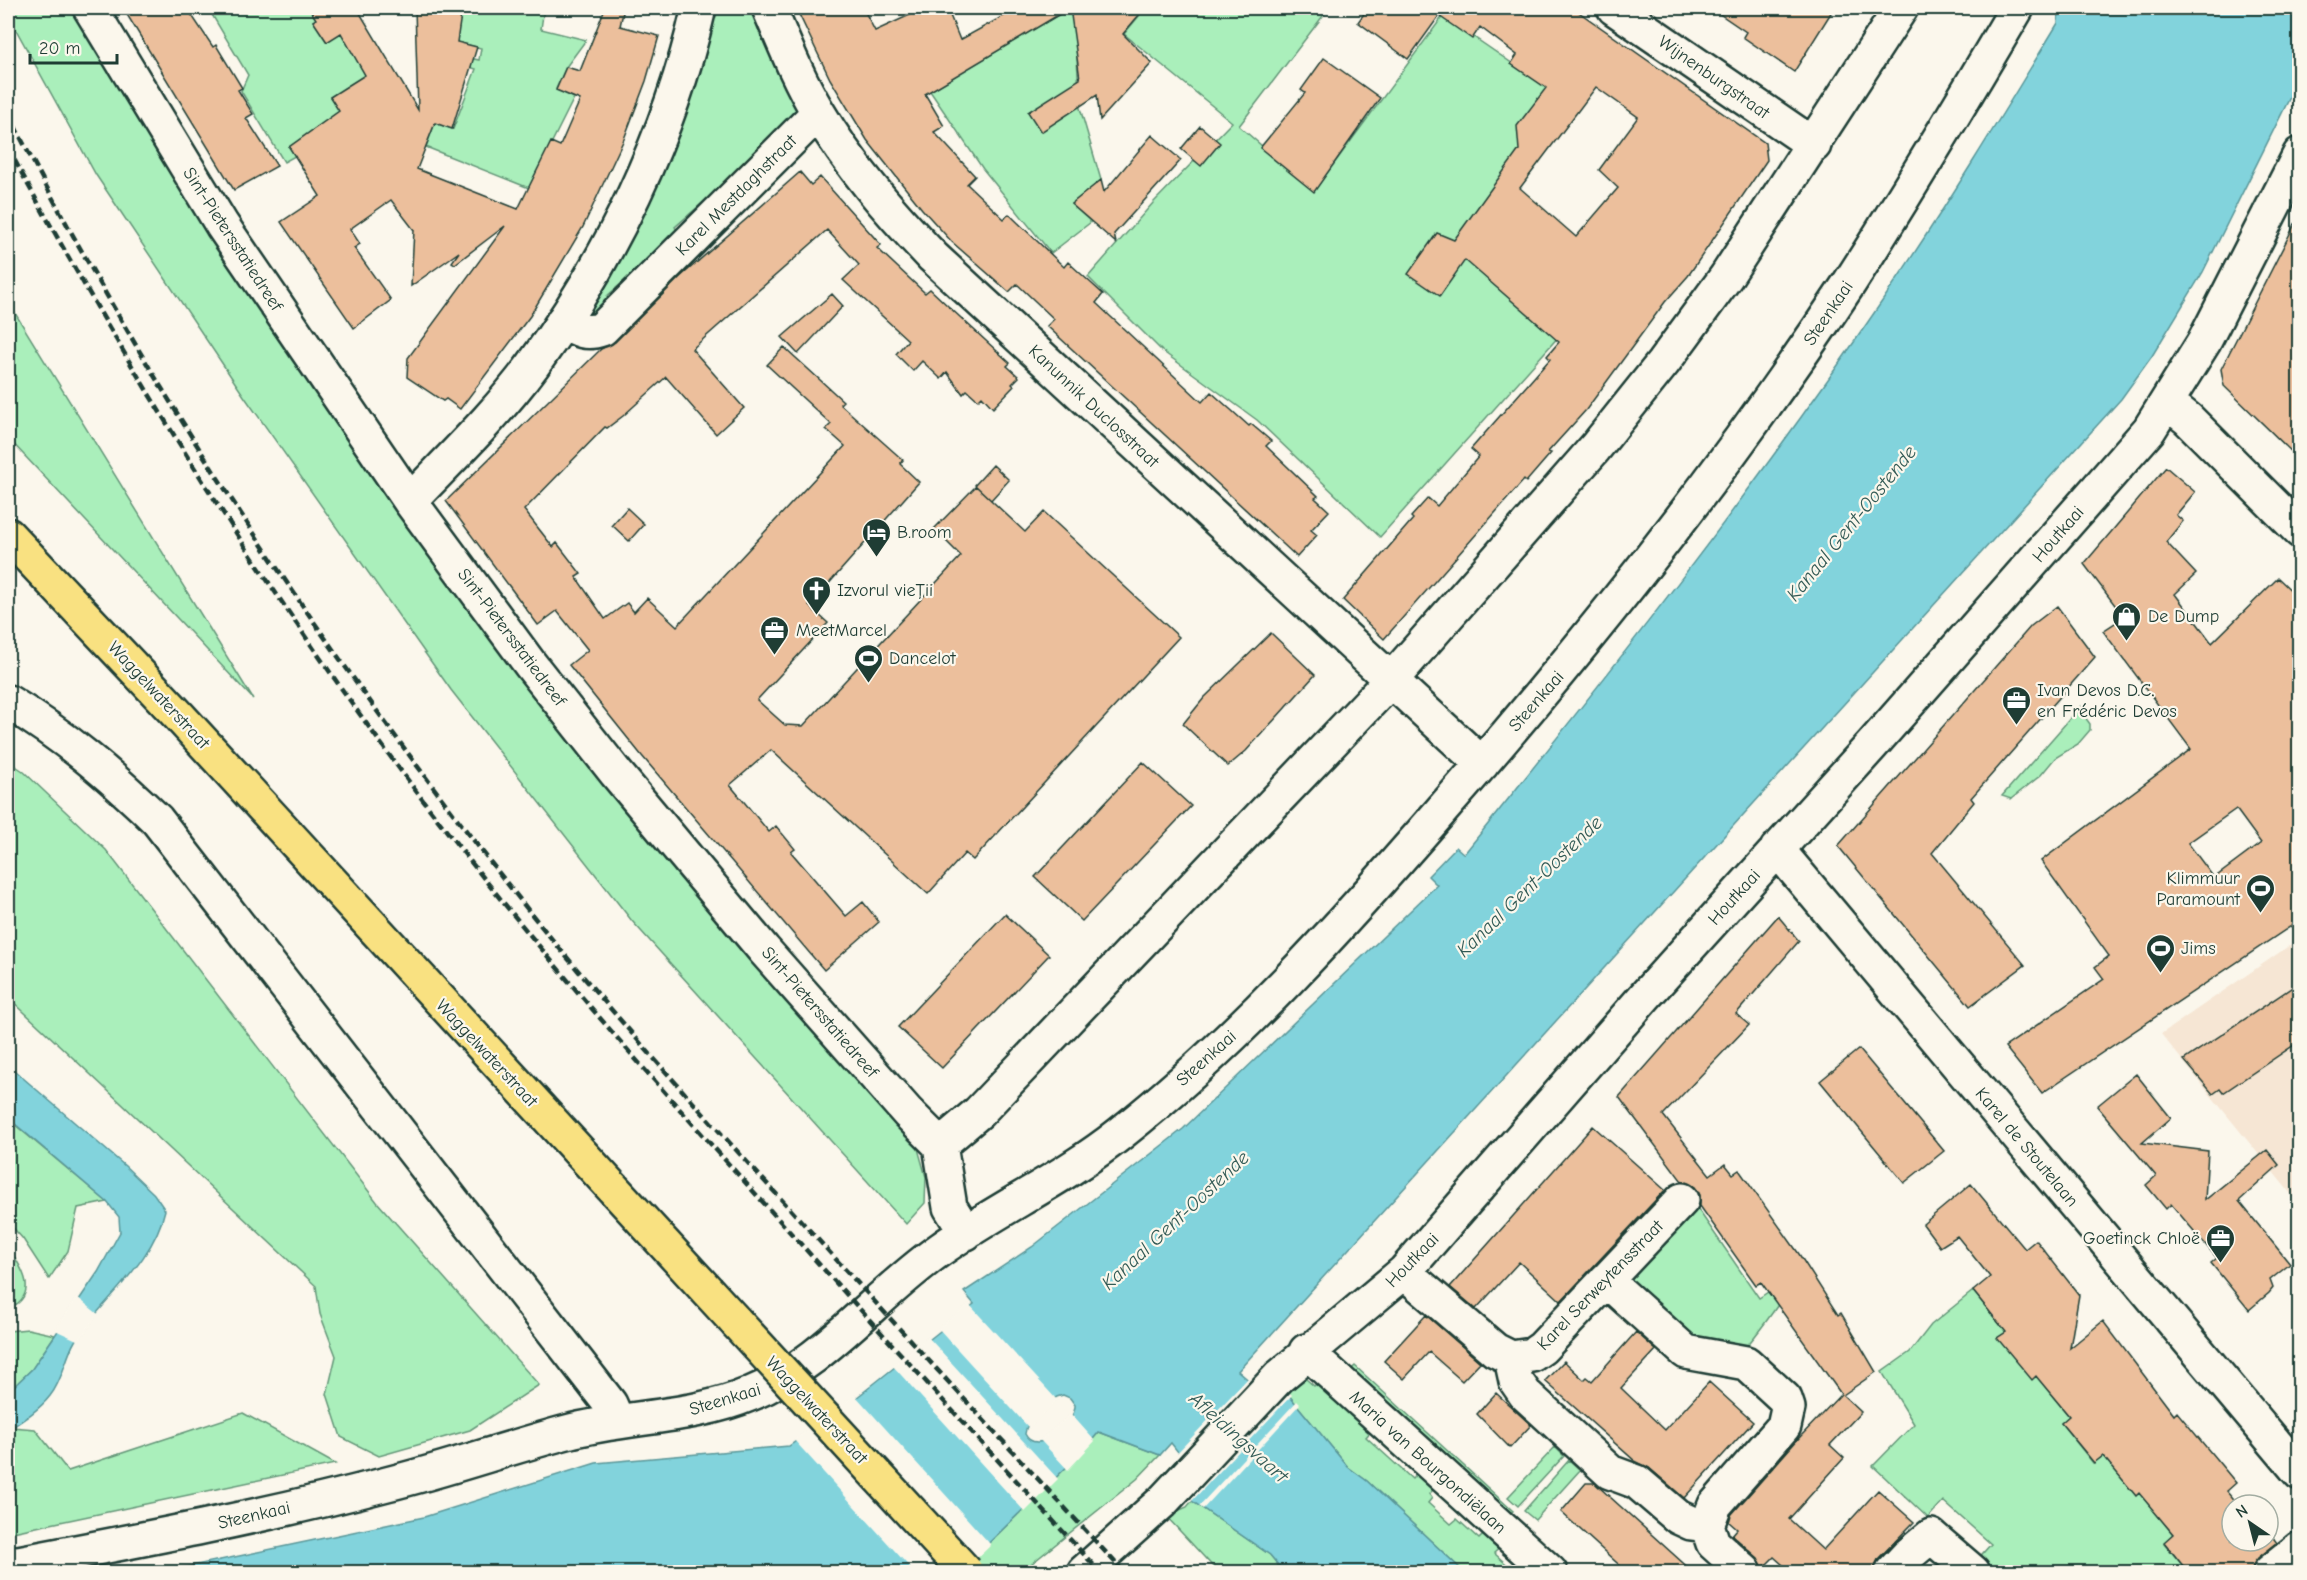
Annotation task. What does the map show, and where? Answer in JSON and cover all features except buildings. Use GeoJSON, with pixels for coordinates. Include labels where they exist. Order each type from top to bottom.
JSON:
{"type":"FeatureCollection","features":[{"type":"Feature","properties":{"kind":"main road","name":"Waggelwaterstraat"},"geometry":{"type":"LineString","coordinates":[[8,535],[180,716],[966,1572]]}},
{"type":"Feature","properties":{"kind":"street","name":"Sint-Pietersstatiedreef"},"geometry":{"type":"LineString","coordinates":[[90,8],[222,225],[410,501],[530,664],[616,773],[772,958],[908,1113],[940,1145]]}},
{"type":"Feature","properties":{"kind":"street"},"geometry":{"type":"LineString","coordinates":[[410,501],[488,418],[531,367],[563,321],[608,246],[637,187],[668,111],[692,41],[699,8]]}},
{"type":"Feature","properties":{"kind":"street"},"geometry":{"type":"LineString","coordinates":[[769,8],[788,54],[818,113]]}},
{"type":"Feature","properties":{"kind":"street","name":"Wijnenburgstraat"},"geometry":{"type":"LineString","coordinates":[[1614,8],[1814,145]]}},
{"type":"Feature","properties":{"kind":"street"},"geometry":{"type":"LineString","coordinates":[[966,1233],[950,1207],[940,1145],[979,1112],[1391,680],[1594,448],[1664,363],[1726,277],[1901,8]]}},
{"type":"Feature","properties":{"kind":"street","name":"Steenkaai"},"geometry":{"type":"LineString","coordinates":[[8,1565],[152,1538],[378,1486],[467,1463],[570,1431],[711,1407],[744,1397],[776,1382],[802,1364],[924,1261],[1055,1179],[1118,1135],[1229,1038],[1294,973],[1378,883],[1567,666],[1667,538],[1756,418],[1847,286],[1913,182],[2017,8]]}},
{"type":"Feature","properties":{"kind":"street","name":"Karel Mestdaghstraat"},"geometry":{"type":"LineString","coordinates":[[563,321],[579,331],[589,333],[602,329],[818,113]]}},
{"type":"Feature","properties":{"kind":"street","name":"Kanunnik Duclosstraat"},"geometry":{"type":"LineString","coordinates":[[818,113],[861,176],[933,257],[1482,764]]}},
{"type":"Feature","properties":{"kind":"street","name":"Houtkaai"},"geometry":{"type":"LineString","coordinates":[[1084,1572],[1178,1486],[1279,1377],[1404,1272],[2149,430],[2168,403],[2204,342],[2300,154]]}},
{"type":"Feature","properties":{"kind":"street"},"geometry":{"type":"LineString","coordinates":[[2168,403],[2188,419],[2300,531]]}},
{"type":"Feature","properties":{"kind":"street"},"geometry":{"type":"LineString","coordinates":[[8,702],[43,723],[99,765],[157,820],[494,1252],[610,1404],[618,1422]]}},
{"type":"Feature","properties":{"kind":"street","name":"Karel de Stoutelaan"},"geometry":{"type":"LineString","coordinates":[[1777,849],[2300,1473]]}},
{"type":"Feature","properties":{"kind":"street","name":"Karel Serweytensstraat"},"geometry":{"type":"LineString","coordinates":[[1511,1358],[1532,1355],[1542,1348],[1682,1200]]}},
{"type":"Feature","properties":{"kind":"street"},"geometry":{"type":"LineString","coordinates":[[1404,1272],[1495,1350],[1511,1358],[1516,1381],[1525,1394],[1610,1472],[1637,1482],[1678,1517],[1691,1523],[1707,1525]]}},
{"type":"Feature","properties":{"kind":"street"},"geometry":{"type":"LineString","coordinates":[[1606,1280],[1686,1352],[1746,1364],[1785,1399],[1788,1408],[1784,1426],[1715,1505],[1707,1525],[1713,1543],[1745,1572]]}},
{"type":"Feature","properties":{"kind":"street","name":"Maria van Bourgondiëlaan"},"geometry":{"type":"LineString","coordinates":[[1306,1352],[1550,1572]]}},
{"type":"Feature","properties":{"kind":"street"},"geometry":{"type":"LineString","coordinates":[[1892,1572],[1931,1536],[1973,1572]]}},
{"type":"Feature","properties":{"kind":"street"},"geometry":{"type":"LineString","coordinates":[[2270,1572],[2300,1548]]}},
{"type":"Feature","properties":{"kind":"shaded area"},"geometry":{"type":"Polygon","coordinates":[[[2299,939],[2299,1204],[2161,1034],[2299,939]]]}},
{"type":"Feature","properties":{"kind":"green space"},"geometry":{"type":"Polygon","coordinates":[[[8,8],[76,8],[171,168],[917,1145],[926,1177],[925,1203],[906,1224],[632,921],[451,690],[244,396],[96,175],[8,15],[8,8]]]}},
{"type":"Feature","properties":{"kind":"green space"},"geometry":{"type":"Polygon","coordinates":[[[208,8],[309,8],[316,19],[313,21],[326,41],[341,33],[365,75],[330,97],[339,111],[351,103],[289,147],[295,156],[284,162],[241,91],[248,75],[208,8]]]}},
{"type":"Feature","properties":{"kind":"green space"},"geometry":{"type":"Polygon","coordinates":[[[443,8],[544,8],[541,29],[586,40],[566,67],[556,89],[574,98],[529,188],[426,147],[435,123],[453,129],[476,69],[459,64],[460,56],[479,60],[481,48],[444,39],[443,8]]]}},
{"type":"Feature","properties":{"kind":"green space"},"geometry":{"type":"Polygon","coordinates":[[[709,8],[756,8],[808,119],[731,178],[675,227],[679,233],[607,296],[606,314],[594,316],[586,308],[709,8]]]}},
{"type":"Feature","properties":{"kind":"green space"},"geometry":{"type":"Polygon","coordinates":[[[1070,8],[1074,8],[1080,108],[1101,180],[1071,204],[1091,222],[1051,253],[983,169],[930,91],[1070,8]]]}},
{"type":"Feature","properties":{"kind":"green space"},"geometry":{"type":"Polygon","coordinates":[[[1130,8],[1329,8],[1239,126],[1314,191],[1443,16],[1548,88],[1540,132],[1458,248],[1560,335],[1380,537],[1257,420],[1162,351],[1088,277],[1153,203],[1232,122],[1124,34],[1139,16],[1130,8]]]}},
{"type":"Feature","properties":{"kind":"green space"},"geometry":{"type":"Polygon","coordinates":[[[8,299],[10,305],[253,699],[8,438],[8,299]]]}},
{"type":"Feature","properties":{"kind":"green space"},"geometry":{"type":"Polygon","coordinates":[[[2081,706],[2082,713],[2090,724],[2090,730],[2078,744],[2055,758],[2041,775],[2011,799],[2002,796],[2081,706]]]}},
{"type":"Feature","properties":{"kind":"green space"},"geometry":{"type":"Polygon","coordinates":[[[8,761],[23,771],[106,850],[377,1202],[539,1385],[470,1430],[379,1456],[341,1437],[327,1394],[336,1356],[320,1314],[316,1286],[8,997],[8,761]]]}},
{"type":"Feature","properties":{"kind":"green space"},"geometry":{"type":"Polygon","coordinates":[[[8,1119],[107,1202],[78,1208],[68,1251],[49,1279],[23,1239],[8,1222],[8,1119]]]}},
{"type":"Feature","properties":{"kind":"green space"},"geometry":{"type":"Polygon","coordinates":[[[1695,1205],[1759,1298],[1807,1266],[1744,1349],[1694,1342],[1631,1282],[1631,1276],[1695,1205]]]}},
{"type":"Feature","properties":{"kind":"green space"},"geometry":{"type":"Polygon","coordinates":[[[8,1247],[23,1273],[26,1289],[18,1303],[8,1309],[8,1247]]]}},
{"type":"Feature","properties":{"kind":"green space"},"geometry":{"type":"Polygon","coordinates":[[[1973,1291],[2006,1332],[1998,1338],[2036,1376],[2069,1416],[2061,1423],[2093,1463],[2103,1456],[2136,1496],[2139,1493],[2173,1534],[2164,1543],[2188,1572],[1987,1572],[1975,1562],[1991,1544],[1943,1501],[1928,1518],[1873,1466],[1914,1424],[1882,1372],[1910,1352],[1931,1325],[1973,1291]]]}},
{"type":"Feature","properties":{"kind":"green space"},"geometry":{"type":"Polygon","coordinates":[[[28,1329],[55,1335],[32,1369],[8,1392],[8,1331],[28,1329]]]}},
{"type":"Feature","properties":{"kind":"green space"},"geometry":{"type":"Polygon","coordinates":[[[1355,1366],[1513,1511],[1506,1517],[1347,1373],[1355,1366]]]}},
{"type":"Feature","properties":{"kind":"green space"},"geometry":{"type":"Polygon","coordinates":[[[1306,1379],[1314,1386],[1319,1381],[1373,1429],[1366,1437],[1412,1479],[1419,1471],[1436,1487],[1429,1494],[1432,1498],[1428,1503],[1451,1524],[1457,1519],[1479,1539],[1486,1532],[1502,1546],[1494,1553],[1515,1572],[1464,1572],[1367,1481],[1348,1467],[1287,1393],[1306,1379]]]}},
{"type":"Feature","properties":{"kind":"green space"},"geometry":{"type":"Polygon","coordinates":[[[243,1413],[335,1464],[8,1533],[8,1430],[12,1427],[35,1429],[68,1471],[243,1413]]]}},
{"type":"Feature","properties":{"kind":"green space"},"geometry":{"type":"Polygon","coordinates":[[[1099,1432],[1160,1455],[1137,1479],[1021,1572],[959,1572],[1081,1453],[1099,1432]]]}},
{"type":"Feature","properties":{"kind":"green space"},"geometry":{"type":"Polygon","coordinates":[[[1555,1447],[1564,1456],[1518,1506],[1508,1497],[1555,1447]]]}},
{"type":"Feature","properties":{"kind":"green space"},"geometry":{"type":"Polygon","coordinates":[[[1569,1460],[1580,1470],[1535,1520],[1524,1511],[1569,1460]]]}},
{"type":"Feature","properties":{"kind":"green space"},"geometry":{"type":"Polygon","coordinates":[[[1192,1501],[1270,1555],[1284,1572],[1218,1572],[1166,1516],[1187,1507],[1192,1501]]]}},
{"type":"Feature","properties":{"kind":"water"},"geometry":{"type":"Polygon","coordinates":[[[2059,8],[2299,8],[2299,79],[2203,272],[2152,356],[2121,399],[1238,1371],[1259,1389],[1287,1393],[1348,1467],[1367,1481],[1464,1572],[1284,1572],[1270,1555],[1192,1501],[1182,1457],[1171,1443],[1160,1455],[1099,1432],[1081,1453],[959,1572],[163,1572],[424,1517],[596,1463],[789,1446],[846,1406],[974,1304],[964,1292],[1032,1247],[1183,1129],[1437,885],[1428,876],[1456,847],[1464,854],[1680,580],[1836,369],[1908,263],[2058,23],[2059,8]],[[1063,1395],[1051,1400],[1029,1422],[1025,1434],[1031,1440],[1038,1442],[1055,1435],[1074,1412],[1075,1405],[1070,1398],[1063,1395]]]}},
{"type":"Feature","properties":{"kind":"water"},"geometry":{"type":"Polygon","coordinates":[[[8,1065],[125,1166],[154,1194],[165,1210],[150,1247],[75,1341],[58,1383],[50,1396],[25,1419],[8,1430],[8,1392],[32,1369],[98,1272],[120,1232],[119,1217],[107,1202],[8,1118],[8,1065]]]}},
{"type":"Feature","properties":{"kind":"pier"},"geometry":{"type":"Polygon","coordinates":[[[77,1297],[98,1314],[79,1341],[55,1330],[77,1297]]]}},
{"type":"Feature","properties":{"kind":"pier"},"geometry":{"type":"Polygon","coordinates":[[[969,1304],[1057,1400],[1029,1428],[938,1328],[969,1304]]]}},
{"type":"Feature","properties":{"kind":"pier"},"geometry":{"type":"Polygon","coordinates":[[[928,1337],[1058,1479],[1025,1512],[892,1365],[928,1337]]]}},
{"type":"Feature","properties":{"kind":"pier"},"geometry":{"type":"Polygon","coordinates":[[[1249,1377],[1260,1386],[1287,1390],[1292,1395],[1190,1503],[1176,1454],[1249,1377]]]}},
{"type":"Feature","properties":{"kind":"pier"},"geometry":{"type":"Polygon","coordinates":[[[855,1395],[991,1545],[963,1572],[914,1572],[794,1440],[855,1395]]]}},
{"type":"Feature","properties":{"kind":"pier"},"geometry":{"type":"Polygon","coordinates":[[[1297,1401],[1300,1404],[1203,1509],[1199,1506],[1297,1401]]]}},
{"type":"Feature","properties":{"kind":"pier"},"geometry":{"type":"Polygon","coordinates":[[[1071,1414],[1095,1441],[1068,1470],[1040,1440],[1071,1414]]]}},
{"type":"Feature","properties":{"kind":"railway"},"geometry":{"type":"LineString","coordinates":[[8,113],[122,322],[248,525],[384,721],[456,817],[592,988],[658,1063],[1124,1572]]}},
{"type":"Feature","properties":{"kind":"railway"},"geometry":{"type":"LineString","coordinates":[[8,148],[146,389],[245,546],[349,700],[445,829],[530,935],[663,1090],[839,1287],[1100,1572]]}},
{"type":"Feature","properties":{"kind":"place","name":"B.room"},"geometry":{"type":"Point","coordinates":[876,558]}},
{"type":"Feature","properties":{"kind":"place","name":"Izvorul vieţii"},"geometry":{"type":"Point","coordinates":[816,616]}},
{"type":"Feature","properties":{"kind":"place","name":"De Dump"},"geometry":{"type":"Point","coordinates":[2127,642]}},
{"type":"Feature","properties":{"kind":"place","name":"MeetMarcel"},"geometry":{"type":"Point","coordinates":[775,656]}},
{"type":"Feature","properties":{"kind":"place","name":"Dancelot"},"geometry":{"type":"Point","coordinates":[868,684]}},
{"type":"Feature","properties":{"kind":"place","name":"Ivan Devos D.C. en Frédéric Devos"},"geometry":{"type":"Point","coordinates":[2016,726]}},
{"type":"Feature","properties":{"kind":"place","name":"Klimmuur Paramount"},"geometry":{"type":"Point","coordinates":[2261,914]}},
{"type":"Feature","properties":{"kind":"place","name":"Jims"},"geometry":{"type":"Point","coordinates":[2160,974]}},
{"type":"Feature","properties":{"kind":"place","name":"Goetinck Chloë"},"geometry":{"type":"Point","coordinates":[2221,1264]}},
{"type":"Feature","properties":{"kind":"water label","name":"Kanaal Gent-Oostende"},"geometry":{"type":"Point","coordinates":[1851,523]}},
{"type":"Feature","properties":{"kind":"water label","name":"Kanaal Gent-Oostende"},"geometry":{"type":"Point","coordinates":[1529,886]}},
{"type":"Feature","properties":{"kind":"water label","name":"Kanaal Gent-Oostende"},"geometry":{"type":"Point","coordinates":[1175,1220]}},
{"type":"Feature","properties":{"kind":"water label","name":"Afleidingsvaart"},"geometry":{"type":"Point","coordinates":[1239,1437]}}]}
